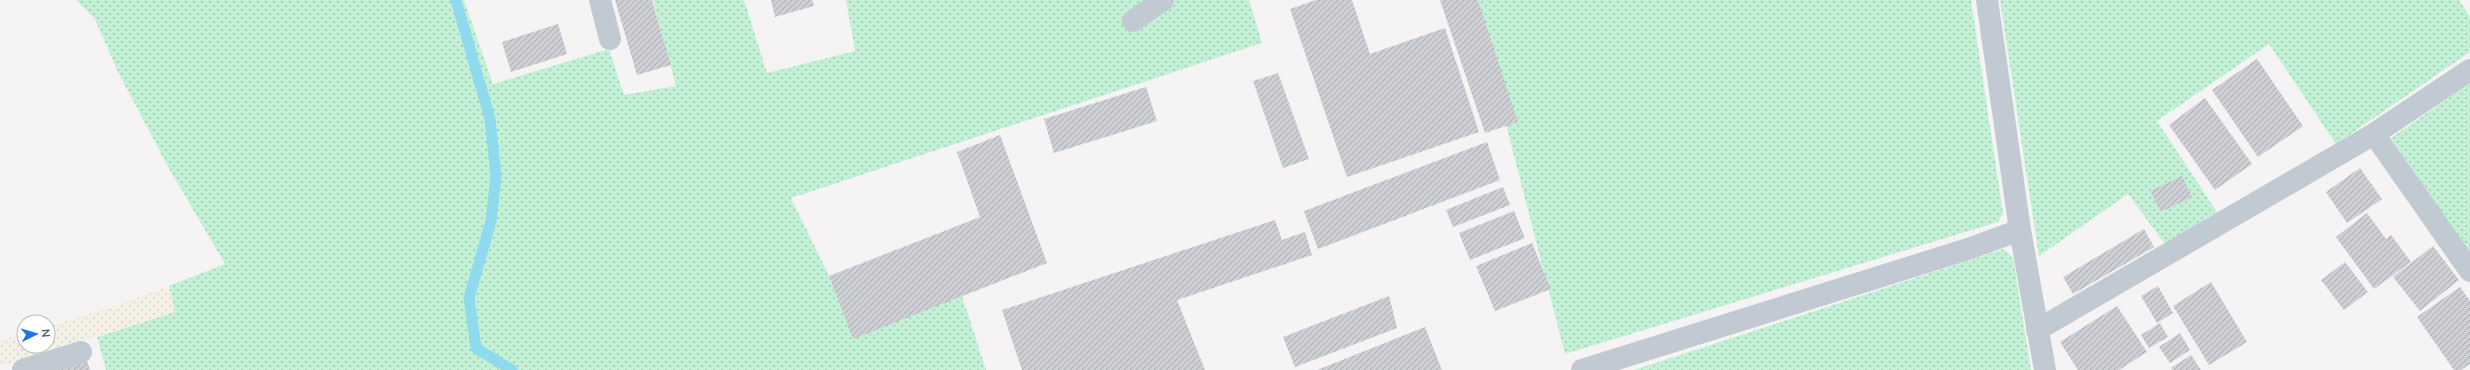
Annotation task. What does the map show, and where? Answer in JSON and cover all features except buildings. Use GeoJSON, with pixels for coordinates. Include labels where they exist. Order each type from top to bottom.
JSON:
{"type":"FeatureCollection","features":[{"type":"Feature","properties":{"kind":"street"},"geometry":{"type":"LineString","coordinates":[[600,0],[610,39]]}},
{"type":"Feature","properties":{"kind":"street"},"geometry":{"type":"LineString","coordinates":[[1133,21],[1163,0]]}},
{"type":"Feature","properties":{"kind":"street"},"geometry":{"type":"LineString","coordinates":[[1987,0],[2020,230],[2045,370]]}},
{"type":"Feature","properties":{"kind":"street"},"geometry":{"type":"LineString","coordinates":[[2037,330],[2374,134],[2470,70]]}},
{"type":"Feature","properties":{"kind":"street"},"geometry":{"type":"LineString","coordinates":[[2374,134],[2470,271]]}},
{"type":"Feature","properties":{"kind":"street"},"geometry":{"type":"LineString","coordinates":[[1582,370],[1968,249],[2020,230]]}},
{"type":"Feature","properties":{"kind":"street"},"geometry":{"type":"LineString","coordinates":[[23,370],[81,352]]}},
{"type":"Feature","properties":{"kind":"green space"},"geometry":{"type":"Polygon","coordinates":[[[76,0],[464,0],[493,84],[609,49],[624,95],[676,86],[653,0],[744,0],[767,73],[855,51],[846,0],[1249,0],[1262,43],[791,198],[829,276],[853,338],[962,296],[986,370],[106,370],[97,337],[175,312],[169,286],[225,264],[167,165],[117,70],[95,19],[76,0]]]}},
{"type":"Feature","properties":{"kind":"green space"},"geometry":{"type":"Polygon","coordinates":[[[1474,0],[1971,0],[2003,214],[1998,222],[1565,354],[1474,0]]]}},
{"type":"Feature","properties":{"kind":"green space"},"geometry":{"type":"Polygon","coordinates":[[[2000,0],[2459,0],[2470,17],[2470,52],[2336,144],[2269,44],[2157,121],[2217,212],[2165,244],[2128,194],[2039,256],[2000,0]]]}},
{"type":"Feature","properties":{"kind":"green space"},"geometry":{"type":"Polygon","coordinates":[[[2470,83],[2470,254],[2391,138],[2470,83]]]}},
{"type":"Feature","properties":{"kind":"green space"},"geometry":{"type":"Polygon","coordinates":[[[2004,249],[2013,258],[2031,370],[1634,370],[2004,249]]]}},
{"type":"Feature","properties":{"kind":"sand"},"geometry":{"type":"Polygon","coordinates":[[[169,286],[175,312],[56,349],[56,325],[119,305],[169,286]]]}},
{"type":"Feature","properties":{"kind":"sand"},"geometry":{"type":"Polygon","coordinates":[[[16,336],[16,354],[39,354],[0,366],[0,341],[16,336]]]}},
{"type":"Feature","properties":{"kind":"waterway"},"geometry":{"type":"LineString","coordinates":[[456,0],[490,119],[496,176],[491,221],[469,298],[476,348],[512,370]]}}]}
